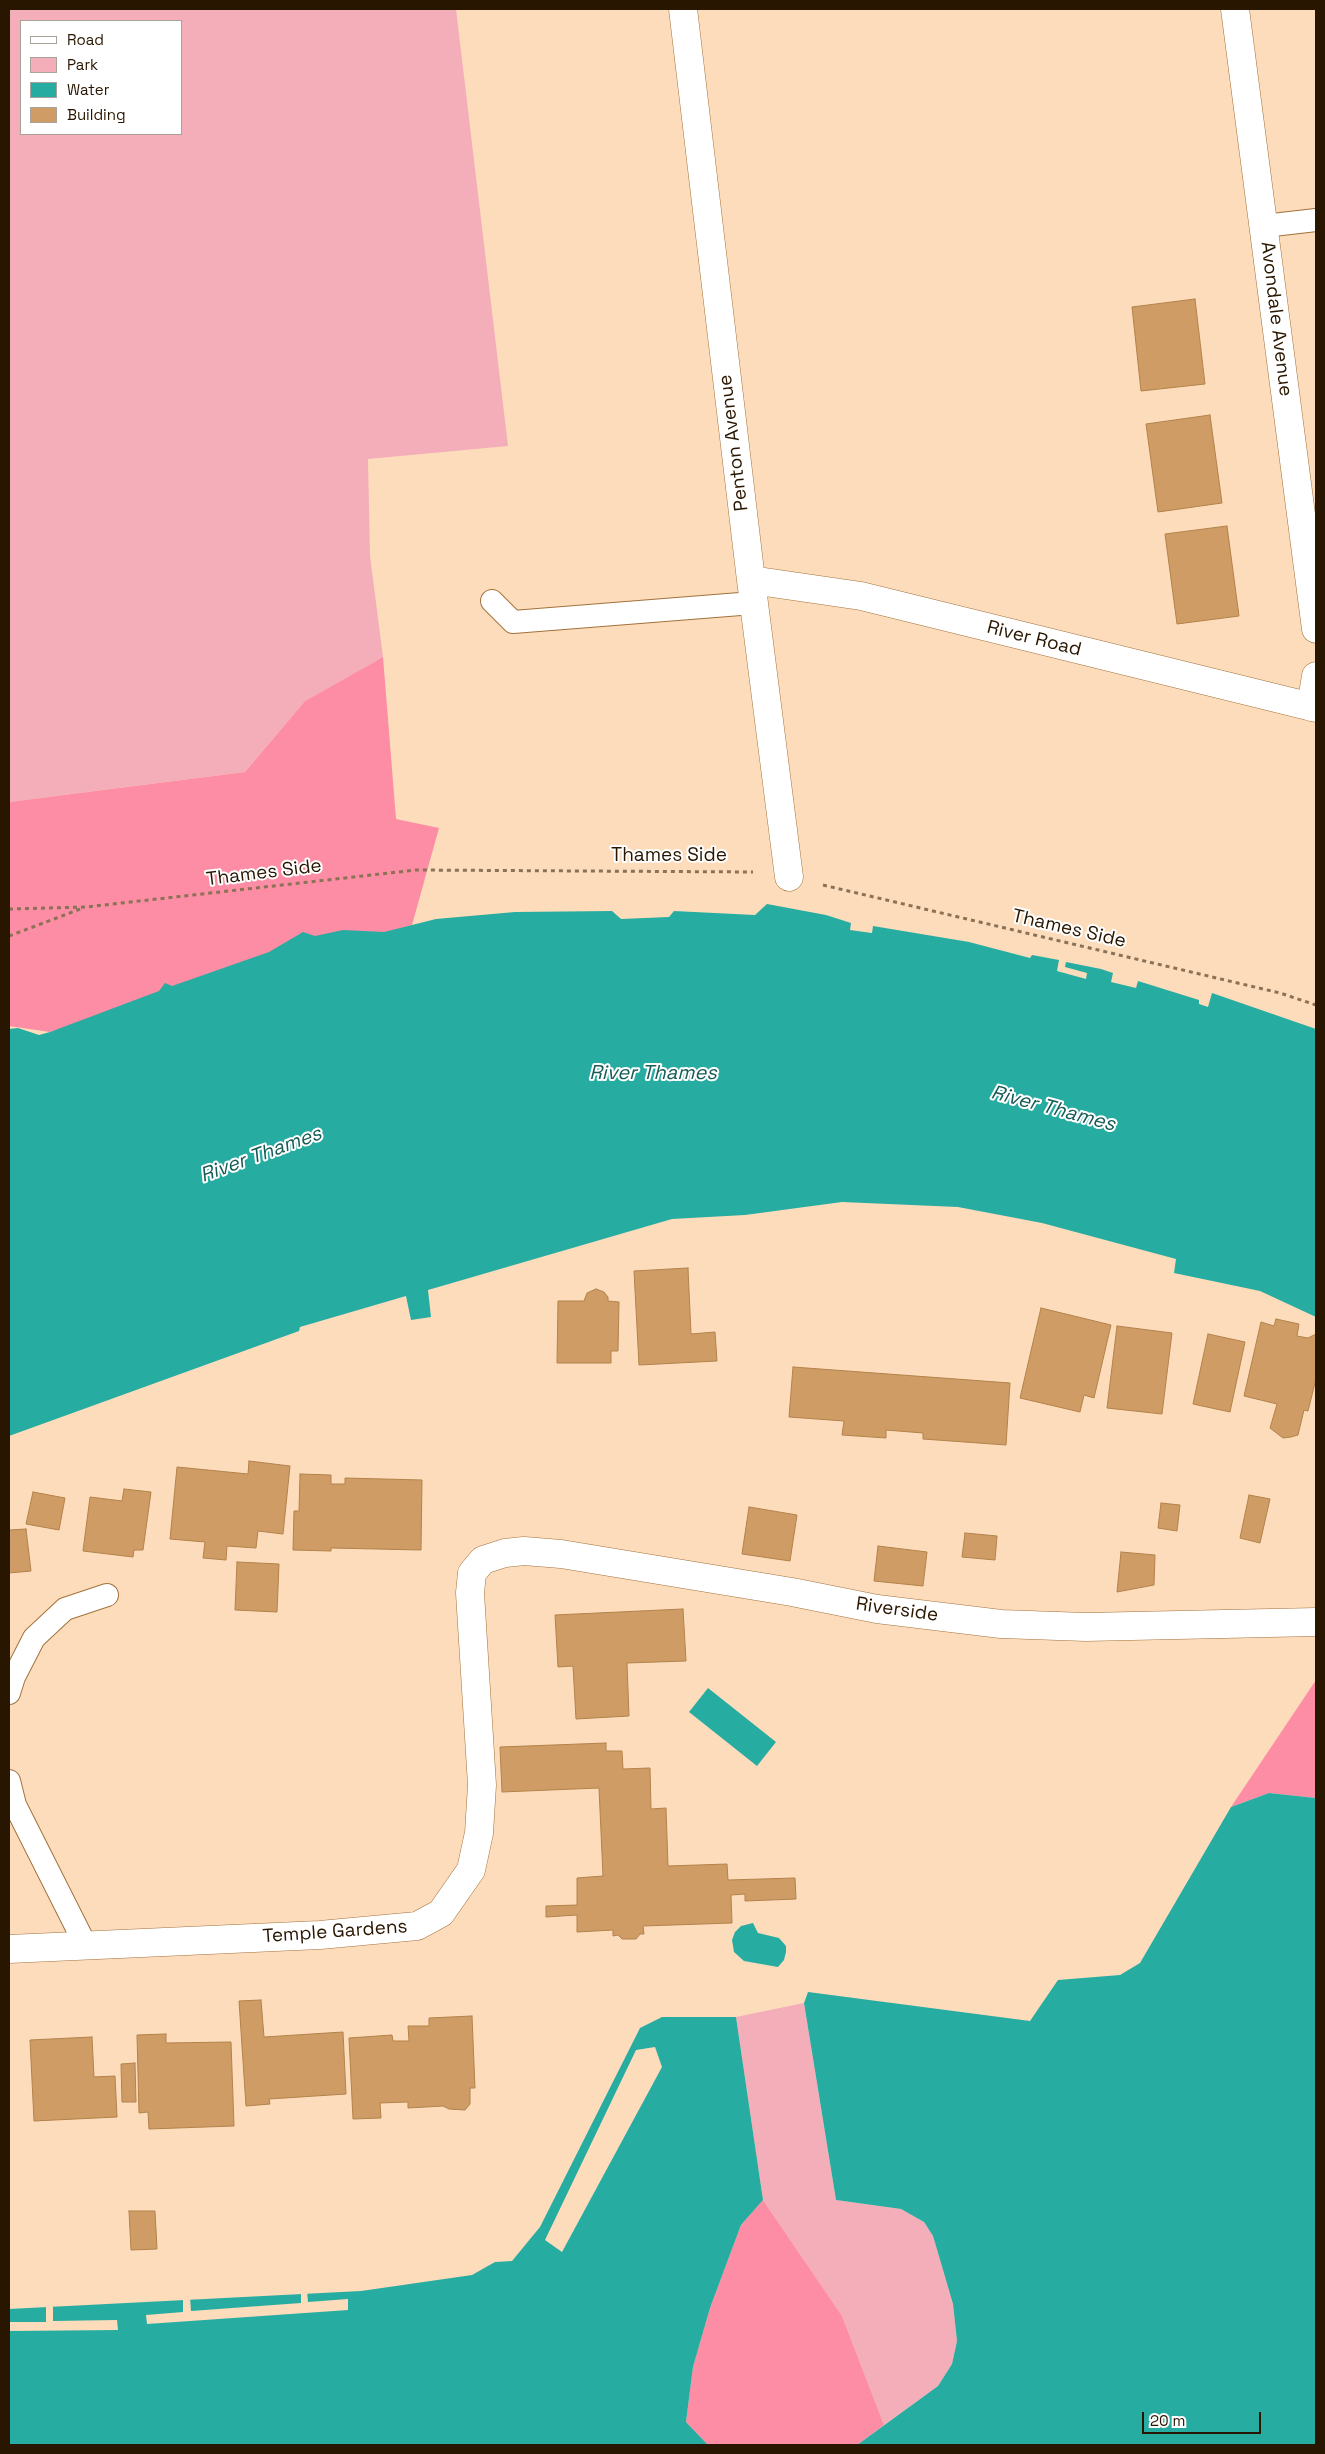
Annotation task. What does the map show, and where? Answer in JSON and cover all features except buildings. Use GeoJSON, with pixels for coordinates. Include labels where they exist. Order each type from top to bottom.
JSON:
{"type":"FeatureCollection","features":[{"type":"Feature","properties":{"kind":"street","name":"Penton Avenue"},"geometry":{"type":"LineString","coordinates":[[683,9],[752,591],[789,877]]}},
{"type":"Feature","properties":{"kind":"street","name":"Avondale Avenue"},"geometry":{"type":"LineString","coordinates":[[1235,9],[1316,629]]}},
{"type":"Feature","properties":{"kind":"street","name":"River Road"},"geometry":{"type":"LineString","coordinates":[[752,591],[861,596],[1314,708]]}},
{"type":"Feature","properties":{"kind":"street"},"geometry":{"type":"LineString","coordinates":[[1314,708],[1316,676]]}},
{"type":"Feature","properties":{"kind":"street","name":"Riverside"},"geometry":{"type":"LineString","coordinates":[[483,1560],[505,1553],[524,1551],[561,1554],[877,1608],[1001,1624],[1086,1627],[1316,1622]]}},
{"type":"Feature","properties":{"kind":"street","name":"Temple Gardens"},"geometry":{"type":"LineString","coordinates":[[9,1949],[320,1935],[417,1926],[441,1912],[471,1870],[479,1833],[482,1785],[470,1593],[472,1573],[483,1560]]}},
{"type":"Feature","properties":{"kind":"lane"},"geometry":{"type":"LineString","coordinates":[[1264,226],[1316,220]]}},
{"type":"Feature","properties":{"kind":"lane"},"geometry":{"type":"LineString","coordinates":[[492,601],[513,622],[752,591]]}},
{"type":"Feature","properties":{"kind":"lane"},"geometry":{"type":"LineString","coordinates":[[9,1693],[14,1677],[34,1638],[65,1609],[107,1595]]}},
{"type":"Feature","properties":{"kind":"lane"},"geometry":{"type":"LineString","coordinates":[[9,1781],[15,1806],[86,1946]]}},
{"type":"Feature","properties":{"kind":"path","name":"Thames Side"},"geometry":{"type":"LineString","coordinates":[[9,909],[86,907],[416,870],[740,870],[789,877],[1280,992],[1316,1005]]}},
{"type":"Feature","properties":{"kind":"path"},"geometry":{"type":"LineString","coordinates":[[9,936],[86,907]]}},
{"type":"Feature","properties":{"kind":"green space"},"geometry":{"type":"Polygon","coordinates":[[[9,9],[456,9],[508,446],[368,459],[370,556],[383,657],[305,701],[245,772],[9,802],[9,9]]]}},
{"type":"Feature","properties":{"kind":"green space"},"geometry":{"type":"Polygon","coordinates":[[[804,2003],[836,2200],[901,2209],[924,2222],[933,2236],[953,2304],[957,2341],[952,2364],[938,2386],[884,2425],[842,2316],[763,2200],[736,2017],[804,2003]]]}},
{"type":"Feature","properties":{"kind":"shaded area"},"geometry":{"type":"Polygon","coordinates":[[[383,657],[396,819],[439,828],[412,925],[50,1032],[9,1026],[9,802],[245,772],[305,701],[383,657]]]}},
{"type":"Feature","properties":{"kind":"shaded area"},"geometry":{"type":"Polygon","coordinates":[[[1316,1680],[1316,1798],[1269,1793],[1231,1807],[1316,1680]]]}},
{"type":"Feature","properties":{"kind":"shaded area"},"geometry":{"type":"Polygon","coordinates":[[[763,2200],[842,2316],[884,2425],[857,2445],[708,2445],[686,2422],[693,2367],[710,2308],[741,2225],[763,2200]]]}},
{"type":"Feature","properties":{"kind":"water","name":"River Thames"},"geometry":{"type":"Polygon","coordinates":[[[767,904],[826,915],[851,923],[850,930],[872,933],[873,926],[969,942],[1030,958],[1032,955],[1059,960],[1057,971],[1086,979],[1087,973],[1065,967],[1066,962],[1101,969],[1113,973],[1111,982],[1136,988],[1138,981],[1199,1000],[1199,1004],[1208,1007],[1212,993],[1316,1029],[1316,1317],[1260,1291],[1174,1273],[1176,1259],[1042,1223],[958,1207],[842,1202],[745,1215],[672,1219],[428,1290],[431,1317],[411,1320],[406,1296],[300,1327],[299,1331],[9,1436],[9,1029],[18,1028],[39,1035],[50,1032],[159,991],[165,983],[172,986],[269,952],[303,932],[315,936],[343,930],[384,932],[436,919],[515,912],[612,911],[621,919],[669,917],[674,911],[755,915],[767,904]]]}},
{"type":"Feature","properties":{"kind":"water"},"geometry":{"type":"Polygon","coordinates":[[[708,1688],[776,1742],[757,1766],[689,1712],[708,1688]]]}},
{"type":"Feature","properties":{"kind":"water"},"geometry":{"type":"Polygon","coordinates":[[[1269,1793],[1316,1798],[1316,2445],[857,2445],[938,2386],[952,2364],[957,2341],[953,2304],[933,2236],[924,2222],[901,2209],[836,2200],[804,2003],[808,1992],[1030,2021],[1058,1980],[1120,1975],[1140,1963],[1231,1807],[1269,1793]]]}},
{"type":"Feature","properties":{"kind":"water"},"geometry":{"type":"Polygon","coordinates":[[[753,1923],[758,1933],[779,1938],[786,1946],[784,1960],[778,1967],[744,1961],[734,1952],[732,1940],[735,1932],[741,1926],[753,1923]]]}},
{"type":"Feature","properties":{"kind":"water"},"geometry":{"type":"Polygon","coordinates":[[[662,2017],[736,2017],[763,2200],[741,2225],[710,2308],[693,2367],[686,2422],[708,2445],[9,2445],[9,2309],[361,2291],[472,2275],[495,2262],[512,2261],[540,2227],[640,2028],[662,2017]]]}},
{"type":"Feature","properties":{"kind":"pier"},"geometry":{"type":"Polygon","coordinates":[[[655,2047],[662,2067],[562,2252],[545,2240],[636,2050],[655,2047]]]}},
{"type":"Feature","properties":{"kind":"pier"},"geometry":{"type":"Polygon","coordinates":[[[301,2291],[307,2291],[308,2302],[348,2299],[348,2310],[147,2324],[146,2315],[183,2312],[183,2297],[190,2297],[191,2311],[301,2303],[301,2291]]]}},
{"type":"Feature","properties":{"kind":"pier"},"geometry":{"type":"Polygon","coordinates":[[[46,2304],[53,2304],[53,2321],[117,2320],[118,2330],[9,2331],[9,2322],[46,2322],[46,2304]]]}}]}
